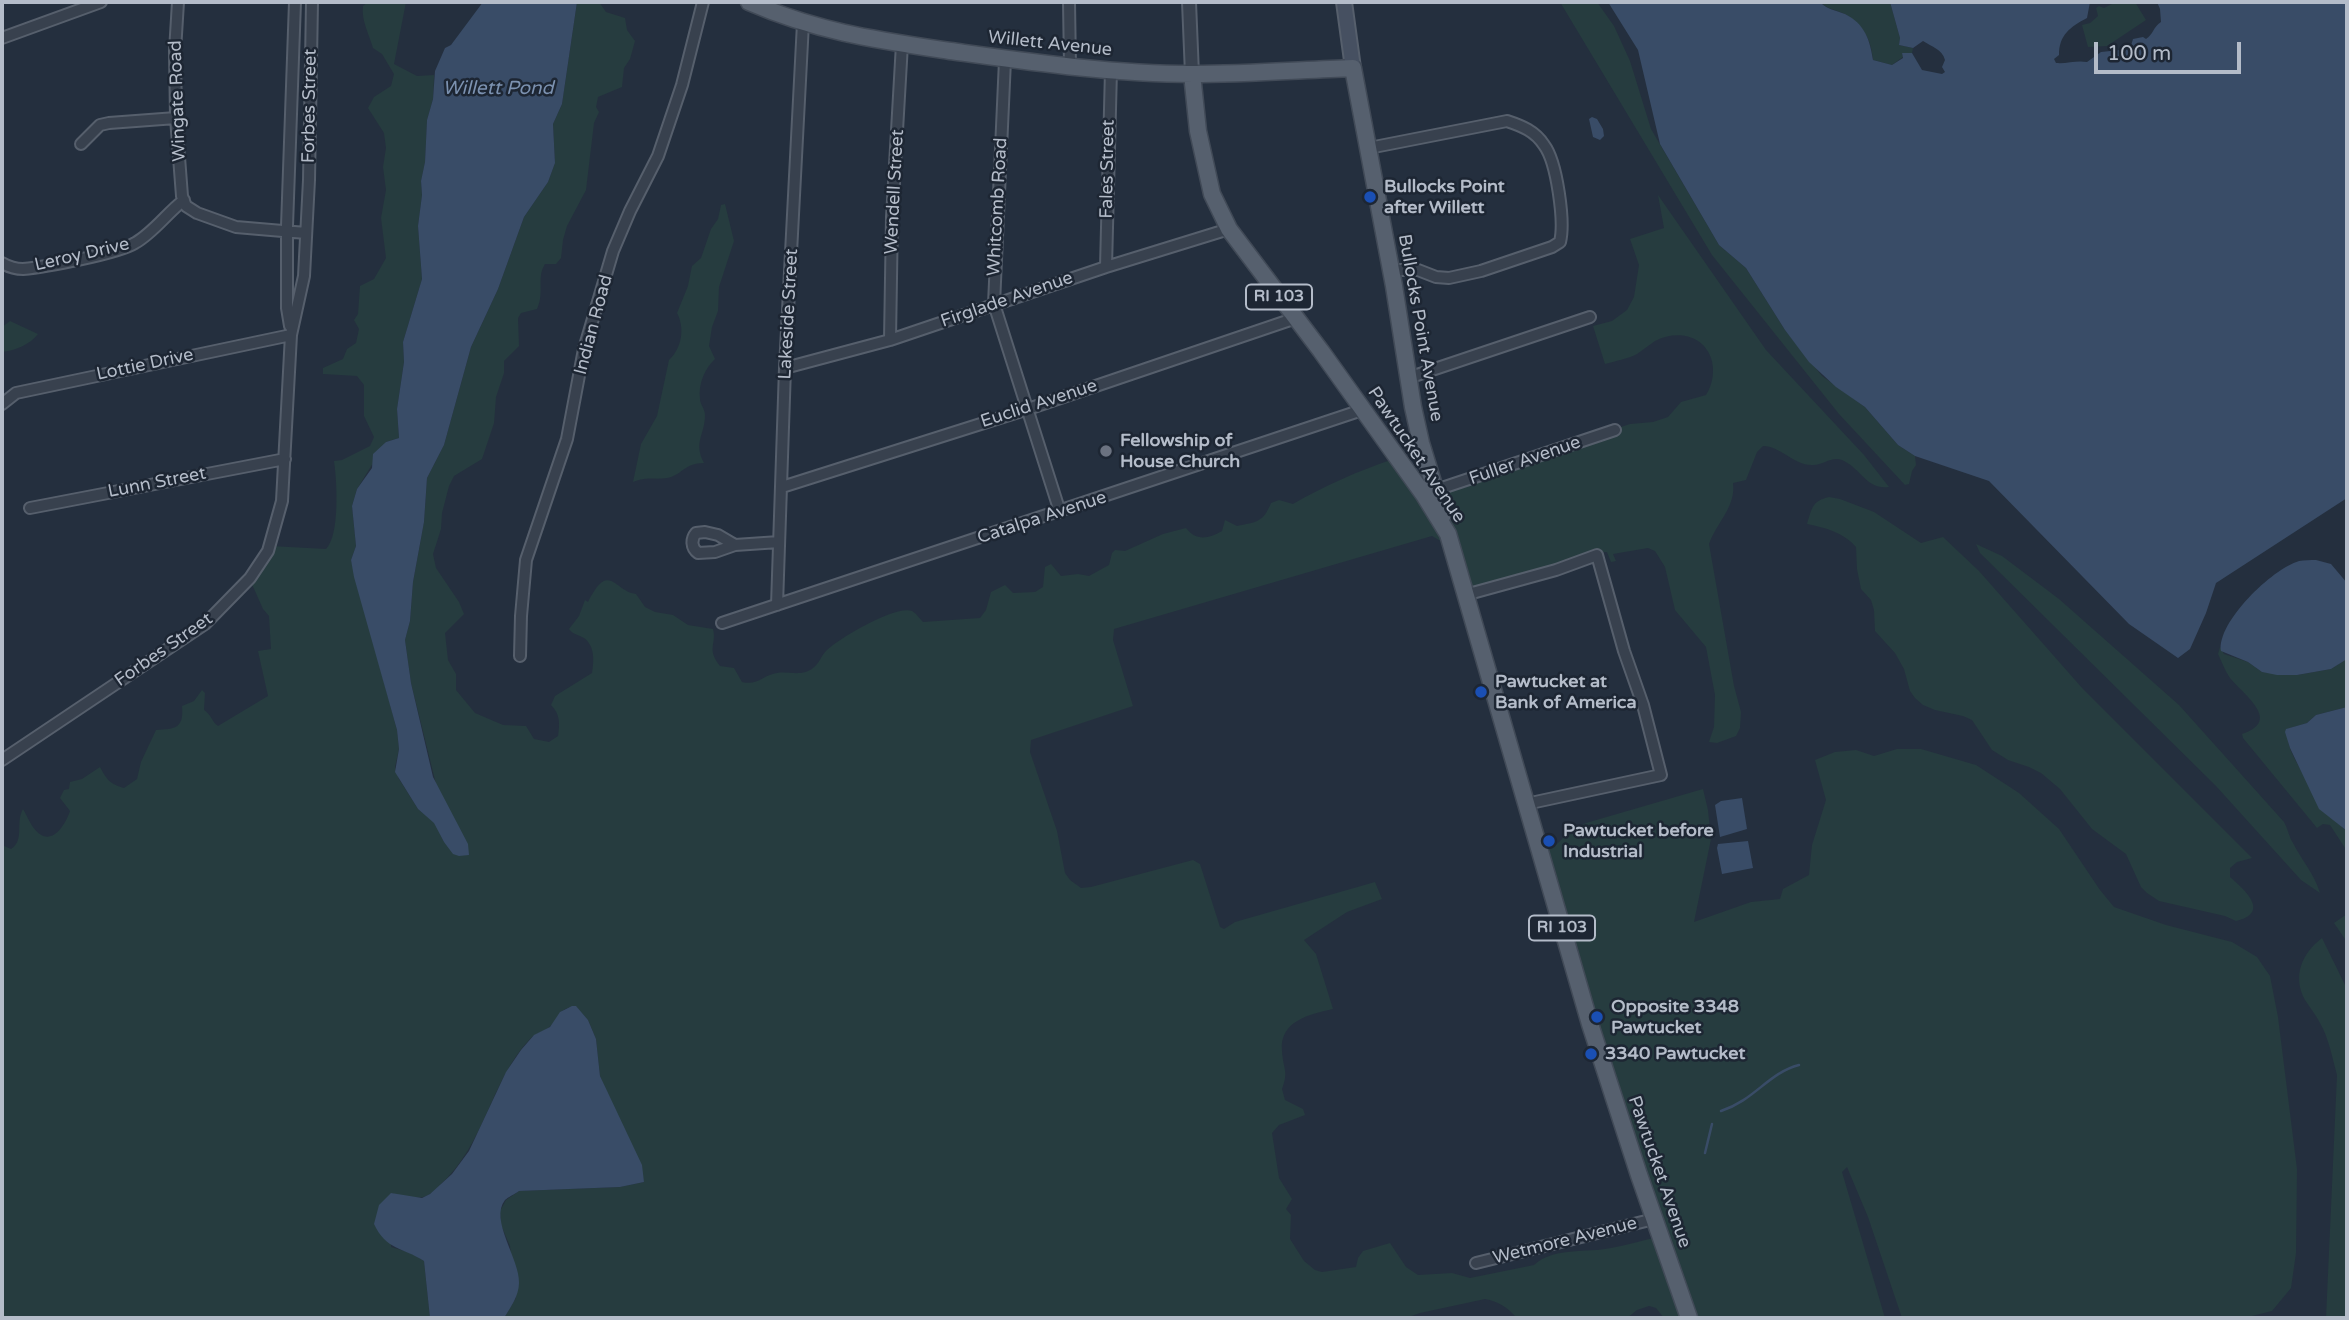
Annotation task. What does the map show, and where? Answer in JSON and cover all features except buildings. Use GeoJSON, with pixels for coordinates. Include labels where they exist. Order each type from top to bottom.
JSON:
{"type":"FeatureCollection","features":[{"type":"Feature","properties":{"kind":"main road","name":"Bullocks Point Avenue"},"geometry":{"type":"LineString","coordinates":[[1344,2],[1353,68],[1430,493],[1448,534]]}},
{"type":"Feature","properties":{"kind":"main road","name":"Willett Avenue"},"geometry":{"type":"LineString","coordinates":[[759,4],[803,23],[848,35],[1005,60],[1192,74],[1353,68]]}},
{"type":"Feature","properties":{"kind":"main road","name":"Pawtucket Avenue"},"geometry":{"type":"LineString","coordinates":[[1192,74],[1198,131],[1212,194],[1229,229],[1393,454],[1430,493]]}},
{"type":"Feature","properties":{"kind":"main road"},"geometry":{"type":"LineString","coordinates":[[1393,454],[1421,443]]}},
{"type":"Feature","properties":{"kind":"main road","name":"Pawtucket Avenue"},"geometry":{"type":"LineString","coordinates":[[1448,534],[1590,1024],[1689,1318]]}},
{"type":"Feature","properties":{"kind":"street"},"geometry":{"type":"LineString","coordinates":[[2,38],[101,2]]}},
{"type":"Feature","properties":{"kind":"street","name":"Wingate Road"},"geometry":{"type":"LineString","coordinates":[[178,2],[176,118],[184,200]]}},
{"type":"Feature","properties":{"kind":"street","name":"Forbes Street"},"geometry":{"type":"LineString","coordinates":[[291,335],[287,308],[287,232],[295,2]]}},
{"type":"Feature","properties":{"kind":"street","name":"Forbes Street"},"geometry":{"type":"LineString","coordinates":[[2,760],[205,624],[250,578],[268,551],[282,501],[291,335],[303,276],[309,180],[312,2]]}},
{"type":"Feature","properties":{"kind":"street","name":"Indian Road"},"geometry":{"type":"LineString","coordinates":[[520,656],[526,560],[567,439],[584,349],[613,251],[629,211],[658,156],[682,85],[703,2]]}},
{"type":"Feature","properties":{"kind":"street"},"geometry":{"type":"LineString","coordinates":[[1069,2],[1070,66]]}},
{"type":"Feature","properties":{"kind":"street","name":"Pawtucket Avenue"},"geometry":{"type":"LineString","coordinates":[[1188,2],[1192,74]]}},
{"type":"Feature","properties":{"kind":"street","name":"Lakeside Street"},"geometry":{"type":"LineString","coordinates":[[777,605],[785,368],[803,23]]}},
{"type":"Feature","properties":{"kind":"street","name":"Wendell Street"},"geometry":{"type":"LineString","coordinates":[[890,340],[892,217],[902,44]]}},
{"type":"Feature","properties":{"kind":"street","name":"Whitcomb Road"},"geometry":{"type":"LineString","coordinates":[[1005,60],[994,304],[1060,512]]}},
{"type":"Feature","properties":{"kind":"street","name":"Fales Street"},"geometry":{"type":"LineString","coordinates":[[1106,267],[1111,70]]}},
{"type":"Feature","properties":{"kind":"street"},"geometry":{"type":"LineString","coordinates":[[81,144],[100,125],[109,122],[176,118]]}},
{"type":"Feature","properties":{"kind":"street"},"geometry":{"type":"LineString","coordinates":[[1369,148],[1507,121],[1526,128],[1544,144],[1550,153],[1557,188],[1563,232],[1560,242],[1552,247],[1481,271],[1449,278],[1436,277],[1418,270],[1391,270]]}},
{"type":"Feature","properties":{"kind":"street"},"geometry":{"type":"LineString","coordinates":[[184,200],[186,206],[197,213],[236,227],[306,233]]}},
{"type":"Feature","properties":{"kind":"street","name":"Leroy Drive"},"geometry":{"type":"LineString","coordinates":[[2,263],[23,269],[131,246],[184,200]]}},
{"type":"Feature","properties":{"kind":"street","name":"Firglade Avenue"},"geometry":{"type":"LineString","coordinates":[[785,368],[890,340],[1106,267],[1229,229]]}},
{"type":"Feature","properties":{"kind":"street"},"geometry":{"type":"LineString","coordinates":[[1408,378],[1590,317]]}},
{"type":"Feature","properties":{"kind":"street","name":"Euclid Avenue"},"geometry":{"type":"LineString","coordinates":[[782,487],[1028,409],[1296,318]]}},
{"type":"Feature","properties":{"kind":"street","name":"Lottie Drive"},"geometry":{"type":"LineString","coordinates":[[2,404],[16,393],[291,335]]}},
{"type":"Feature","properties":{"kind":"street","name":"Catalpa Avenue"},"geometry":{"type":"LineString","coordinates":[[722,623],[1362,410]]}},
{"type":"Feature","properties":{"kind":"street","name":"Fuller Avenue"},"geometry":{"type":"LineString","coordinates":[[1430,493],[1615,430]]}},
{"type":"Feature","properties":{"kind":"street","name":"Lunn Street"},"geometry":{"type":"LineString","coordinates":[[30,508],[285,459]]}},
{"type":"Feature","properties":{"kind":"street"},"geometry":{"type":"LineString","coordinates":[[735,545],[779,542]]}},
{"type":"Feature","properties":{"kind":"street"},"geometry":{"type":"LineString","coordinates":[[1465,595],[1556,570],[1597,555],[1624,651],[1643,705],[1661,775],[1526,804]]}},
{"type":"Feature","properties":{"kind":"street","name":"Wetmore Avenue"},"geometry":{"type":"LineString","coordinates":[[1476,1263],[1654,1219]]}},
{"type":"Feature","properties":{"kind":"green space"},"geometry":{"type":"Polygon","coordinates":[[[368,2],[406,2],[394,64],[417,76],[434,75],[434,78],[433,99],[427,120],[418,226],[422,279],[403,342],[404,362],[397,409],[399,438],[386,442],[357,489],[352,506],[356,546],[351,560],[397,730],[399,749],[395,767],[399,779],[418,809],[435,823],[444,842],[437,788],[411,683],[405,640],[424,522],[427,478],[444,445],[471,347],[498,289],[524,217],[548,182],[555,163],[553,124],[562,104],[577,2],[599,2],[606,12],[625,18],[627,30],[635,41],[630,59],[624,68],[622,87],[598,97],[596,107],[599,112],[594,123],[586,190],[567,226],[561,258],[556,264],[545,264],[542,269],[537,309],[521,313],[518,318],[519,346],[504,361],[504,373],[496,397],[494,423],[482,459],[454,476],[449,486],[433,554],[436,568],[464,614],[445,633],[448,660],[456,674],[456,690],[475,713],[503,725],[526,726],[534,739],[549,742],[558,736],[559,731],[558,715],[551,705],[555,696],[592,673],[592,649],[588,641],[569,629],[579,616],[585,600],[588,602],[595,589],[607,580],[636,594],[645,607],[655,612],[673,615],[688,625],[713,629],[713,651],[720,666],[734,668],[742,682],[752,683],[772,674],[809,671],[826,651],[842,639],[893,613],[912,611],[923,622],[980,618],[986,610],[991,592],[1005,585],[1013,593],[1035,592],[1043,587],[1045,567],[1051,564],[1061,576],[1089,576],[1109,565],[1115,550],[1125,551],[1163,534],[1186,528],[1198,537],[1212,536],[1222,531],[1225,520],[1237,526],[1254,522],[1262,518],[1271,503],[1279,500],[1293,504],[1342,479],[1394,459],[1436,496],[1525,459],[1630,424],[1653,422],[1668,417],[1681,402],[1706,395],[1713,372],[1707,350],[1688,336],[1671,336],[1655,341],[1633,356],[1605,364],[1593,326],[1612,321],[1627,310],[1634,297],[1639,265],[1630,239],[1664,228],[1658,195],[1766,350],[1864,455],[1889,487],[1875,485],[1840,459],[1817,465],[1806,464],[1776,449],[1763,446],[1757,452],[1746,480],[1733,483],[1732,500],[1709,544],[1741,712],[1740,728],[1736,736],[1717,743],[1709,742],[1714,727],[1715,695],[1706,647],[1675,610],[1665,567],[1655,551],[1648,548],[1613,554],[1616,561],[1611,562],[1607,552],[1600,552],[1465,596],[1449,546],[1432,536],[1114,629],[1113,640],[1133,706],[1031,740],[1030,752],[1057,831],[1065,873],[1081,888],[1091,887],[1193,860],[1200,864],[1220,927],[1224,929],[1235,922],[1375,882],[1382,899],[1347,912],[1304,940],[1316,954],[1333,1009],[1298,1021],[1285,1032],[1282,1041],[1285,1074],[1282,1089],[1285,1100],[1303,1109],[1305,1115],[1279,1125],[1272,1133],[1279,1178],[1292,1199],[1286,1209],[1291,1215],[1290,1239],[1304,1261],[1322,1272],[1356,1267],[1363,1251],[1390,1243],[1406,1267],[1418,1275],[1452,1273],[1470,1278],[1534,1265],[1560,1253],[1611,1248],[1661,1236],[1546,849],[1586,823],[1703,789],[1711,839],[1694,922],[1751,902],[1780,899],[1783,889],[1809,875],[1812,845],[1826,800],[1815,760],[1835,752],[1856,750],[1874,756],[1897,749],[1921,749],[1976,765],[2019,793],[2059,829],[2114,907],[2166,925],[2232,942],[2257,957],[2270,976],[2278,1017],[2297,1169],[2296,1253],[2291,1288],[2272,1311],[2244,1318],[1902,1318],[1868,1217],[1847,1167],[1842,1172],[1885,1318],[1664,1318],[1656,1308],[1649,1306],[1637,1310],[1627,1318],[1517,1318],[1494,1301],[1485,1299],[1406,1318],[504,1318],[516,1298],[510,1246],[501,1225],[500,1211],[506,1200],[519,1191],[620,1187],[644,1182],[600,1076],[596,1039],[588,1020],[575,1006],[561,1012],[552,1025],[532,1037],[517,1056],[468,1150],[440,1185],[423,1197],[391,1193],[391,1247],[411,1253],[424,1261],[430,1318],[2,1318],[2,845],[11,849],[18,841],[23,809],[37,832],[43,836],[54,835],[70,811],[60,798],[64,790],[69,789],[70,782],[82,779],[100,767],[109,781],[124,788],[137,779],[141,762],[156,730],[177,726],[182,719],[182,706],[194,701],[202,690],[205,693],[204,710],[218,726],[268,696],[258,651],[271,649],[269,616],[251,582],[271,546],[326,549],[334,532],[334,461],[342,460],[370,446],[374,437],[364,416],[364,385],[357,376],[323,374],[323,368],[343,359],[347,349],[356,343],[359,329],[354,320],[358,314],[360,286],[374,279],[386,258],[381,218],[386,190],[383,167],[386,148],[384,133],[368,108],[374,97],[391,86],[394,74],[382,54],[373,48],[363,16],[363,6],[368,2]]]}},
{"type":"Feature","properties":{"kind":"green space"},"geometry":{"type":"Polygon","coordinates":[[[1560,2],[1597,2],[1614,26],[1630,61],[1651,129],[1719,245],[1746,268],[1785,330],[1822,376],[1865,407],[1898,445],[1915,456],[1916,465],[1909,484],[1905,485],[1839,414],[1712,255],[1560,2]]]}},
{"type":"Feature","properties":{"kind":"green space"},"geometry":{"type":"Polygon","coordinates":[[[1820,2],[1890,2],[1900,38],[1899,45],[1913,48],[1912,53],[1902,53],[1903,57],[1892,65],[1873,60],[1862,28],[1845,14],[1820,2]]]}},
{"type":"Feature","properties":{"kind":"green space"},"geometry":{"type":"Polygon","coordinates":[[[2116,2],[2135,2],[2146,20],[2107,46],[2088,47],[2082,25],[2090,23],[2098,16],[2096,8],[2104,8],[2116,2]]]}},
{"type":"Feature","properties":{"kind":"green space"},"geometry":{"type":"Polygon","coordinates":[[[725,204],[734,241],[719,287],[718,311],[712,327],[709,346],[715,359],[705,372],[700,388],[705,422],[699,444],[704,463],[692,465],[672,477],[633,482],[641,444],[657,416],[669,360],[677,350],[681,338],[677,313],[688,286],[692,266],[701,258],[711,229],[718,219],[721,205],[725,204]]]}},
{"type":"Feature","properties":{"kind":"green space"},"geometry":{"type":"Polygon","coordinates":[[[10,321],[38,334],[22,346],[2,352],[2,327],[10,321]]]}},
{"type":"Feature","properties":{"kind":"green space"},"geometry":{"type":"Polygon","coordinates":[[[1829,497],[1874,512],[1921,543],[1943,537],[1979,571],[2083,689],[2252,858],[2237,862],[2230,868],[2230,877],[2252,901],[2252,913],[2236,921],[2159,901],[2141,887],[2126,854],[2092,829],[2060,789],[2041,773],[2008,760],[1992,750],[1972,720],[1935,710],[1915,698],[1895,653],[1875,631],[1871,600],[1861,589],[1856,547],[1840,534],[1807,524],[1814,506],[1829,497]]]}},
{"type":"Feature","properties":{"kind":"green space"},"geometry":{"type":"Polygon","coordinates":[[[1976,544],[2002,556],[2059,599],[2179,705],[2284,822],[2320,893],[2301,880],[2216,786],[1980,553],[1976,544]]]}},
{"type":"Feature","properties":{"kind":"green space"},"geometry":{"type":"Polygon","coordinates":[[[2220,647],[2224,654],[2248,662],[2262,672],[2297,675],[2331,669],[2347,659],[2347,707],[2316,715],[2307,723],[2287,729],[2291,751],[2308,783],[2332,816],[2347,831],[2347,847],[2345,848],[2330,825],[2323,824],[2317,828],[2243,738],[2242,734],[2254,729],[2260,715],[2251,700],[2228,675],[2218,654],[2220,647]]]}},
{"type":"Feature","properties":{"kind":"green space"},"geometry":{"type":"Polygon","coordinates":[[[2347,914],[2347,942],[2334,923],[2347,914]]]}},
{"type":"Feature","properties":{"kind":"green space"},"geometry":{"type":"Polygon","coordinates":[[[2322,938],[2347,989],[2347,1318],[2326,1318],[2337,1075],[2326,1035],[2305,1000],[2299,982],[2304,958],[2322,938]]]}},
{"type":"Feature","properties":{"kind":"water","name":"Willett Pond"},"geometry":{"type":"Polygon","coordinates":[[[483,2],[577,2],[562,104],[553,124],[555,163],[548,182],[524,217],[498,289],[471,347],[444,445],[427,478],[424,522],[405,640],[411,683],[433,777],[468,844],[469,855],[459,856],[453,854],[434,823],[418,809],[395,772],[399,749],[397,730],[351,560],[356,546],[352,506],[357,489],[372,468],[373,454],[386,442],[399,438],[397,409],[404,362],[403,342],[422,279],[418,226],[427,120],[433,99],[435,71],[445,48],[451,45],[483,2]]]}},
{"type":"Feature","properties":{"kind":"water"},"geometry":{"type":"Polygon","coordinates":[[[1608,2],[1820,2],[1852,18],[1862,28],[1873,60],[1892,65],[1903,58],[1902,53],[1912,53],[1922,70],[1942,74],[1945,72],[1942,67],[1945,60],[1942,53],[1923,41],[1913,48],[1899,45],[1900,38],[1890,2],[2090,2],[2087,18],[2063,37],[2059,55],[2054,59],[2056,63],[2060,63],[2087,62],[2101,52],[2130,49],[2133,39],[2146,39],[2161,22],[2157,2],[2347,2],[2347,498],[2216,583],[2190,649],[2178,658],[2129,624],[1989,481],[1915,456],[1898,445],[1865,407],[1836,387],[1809,362],[1785,330],[1746,268],[1719,245],[1660,144],[1638,50],[1608,2]]]}},
{"type":"Feature","properties":{"kind":"water"},"geometry":{"type":"Polygon","coordinates":[[[1589,119],[1597,119],[1603,129],[1604,136],[1600,140],[1593,137],[1589,119]]]}},
{"type":"Feature","properties":{"kind":"water"},"geometry":{"type":"Polygon","coordinates":[[[2316,560],[2331,564],[2347,583],[2347,659],[2331,669],[2297,675],[2277,675],[2262,672],[2248,662],[2221,651],[2222,639],[2228,626],[2261,585],[2299,561],[2316,560]]]}},
{"type":"Feature","properties":{"kind":"water"},"geometry":{"type":"Polygon","coordinates":[[[2347,707],[2347,831],[2319,809],[2285,732],[2286,729],[2307,723],[2316,715],[2347,707]]]}},
{"type":"Feature","properties":{"kind":"water"},"geometry":{"type":"Polygon","coordinates":[[[1742,798],[1747,829],[1720,837],[1715,805],[1721,801],[1742,798]]]}},
{"type":"Feature","properties":{"kind":"water"},"geometry":{"type":"Polygon","coordinates":[[[1748,841],[1753,868],[1722,874],[1718,844],[1748,841]]]}},
{"type":"Feature","properties":{"kind":"water"},"geometry":{"type":"Polygon","coordinates":[[[576,1006],[588,1020],[596,1039],[600,1076],[642,1165],[644,1182],[620,1187],[519,1191],[505,1200],[501,1208],[503,1229],[519,1283],[516,1297],[504,1318],[430,1318],[424,1261],[384,1239],[374,1224],[379,1205],[391,1193],[422,1198],[452,1174],[469,1151],[506,1072],[521,1050],[534,1035],[550,1027],[560,1012],[576,1006]]]}},
{"type":"Feature","properties":{"kind":"waterway"},"geometry":{"type":"LineString","coordinates":[[1721,1111],[1743,1100],[1779,1074],[1799,1065]]}},
{"type":"Feature","properties":{"kind":"waterway"},"geometry":{"type":"LineString","coordinates":[[1705,1153],[1712,1124]]}},
{"type":"Feature","properties":{"kind":"place","name":"Bullocks Point after Willett"},"geometry":{"type":"Point","coordinates":[1370,197]}},
{"type":"Feature","properties":{"kind":"place","name":"Fellowship of House Church"},"geometry":{"type":"Point","coordinates":[1106,451]}},
{"type":"Feature","properties":{"kind":"place","name":"Pawtucket at Bank of America"},"geometry":{"type":"Point","coordinates":[1481,692]}},
{"type":"Feature","properties":{"kind":"place","name":"Pawtucket before Industrial"},"geometry":{"type":"Point","coordinates":[1549,841]}},
{"type":"Feature","properties":{"kind":"place","name":"Opposite 3348 Pawtucket"},"geometry":{"type":"Point","coordinates":[1597,1017]}},
{"type":"Feature","properties":{"kind":"place","name":"3340 Pawtucket"},"geometry":{"type":"Point","coordinates":[1591,1054]}}]}
